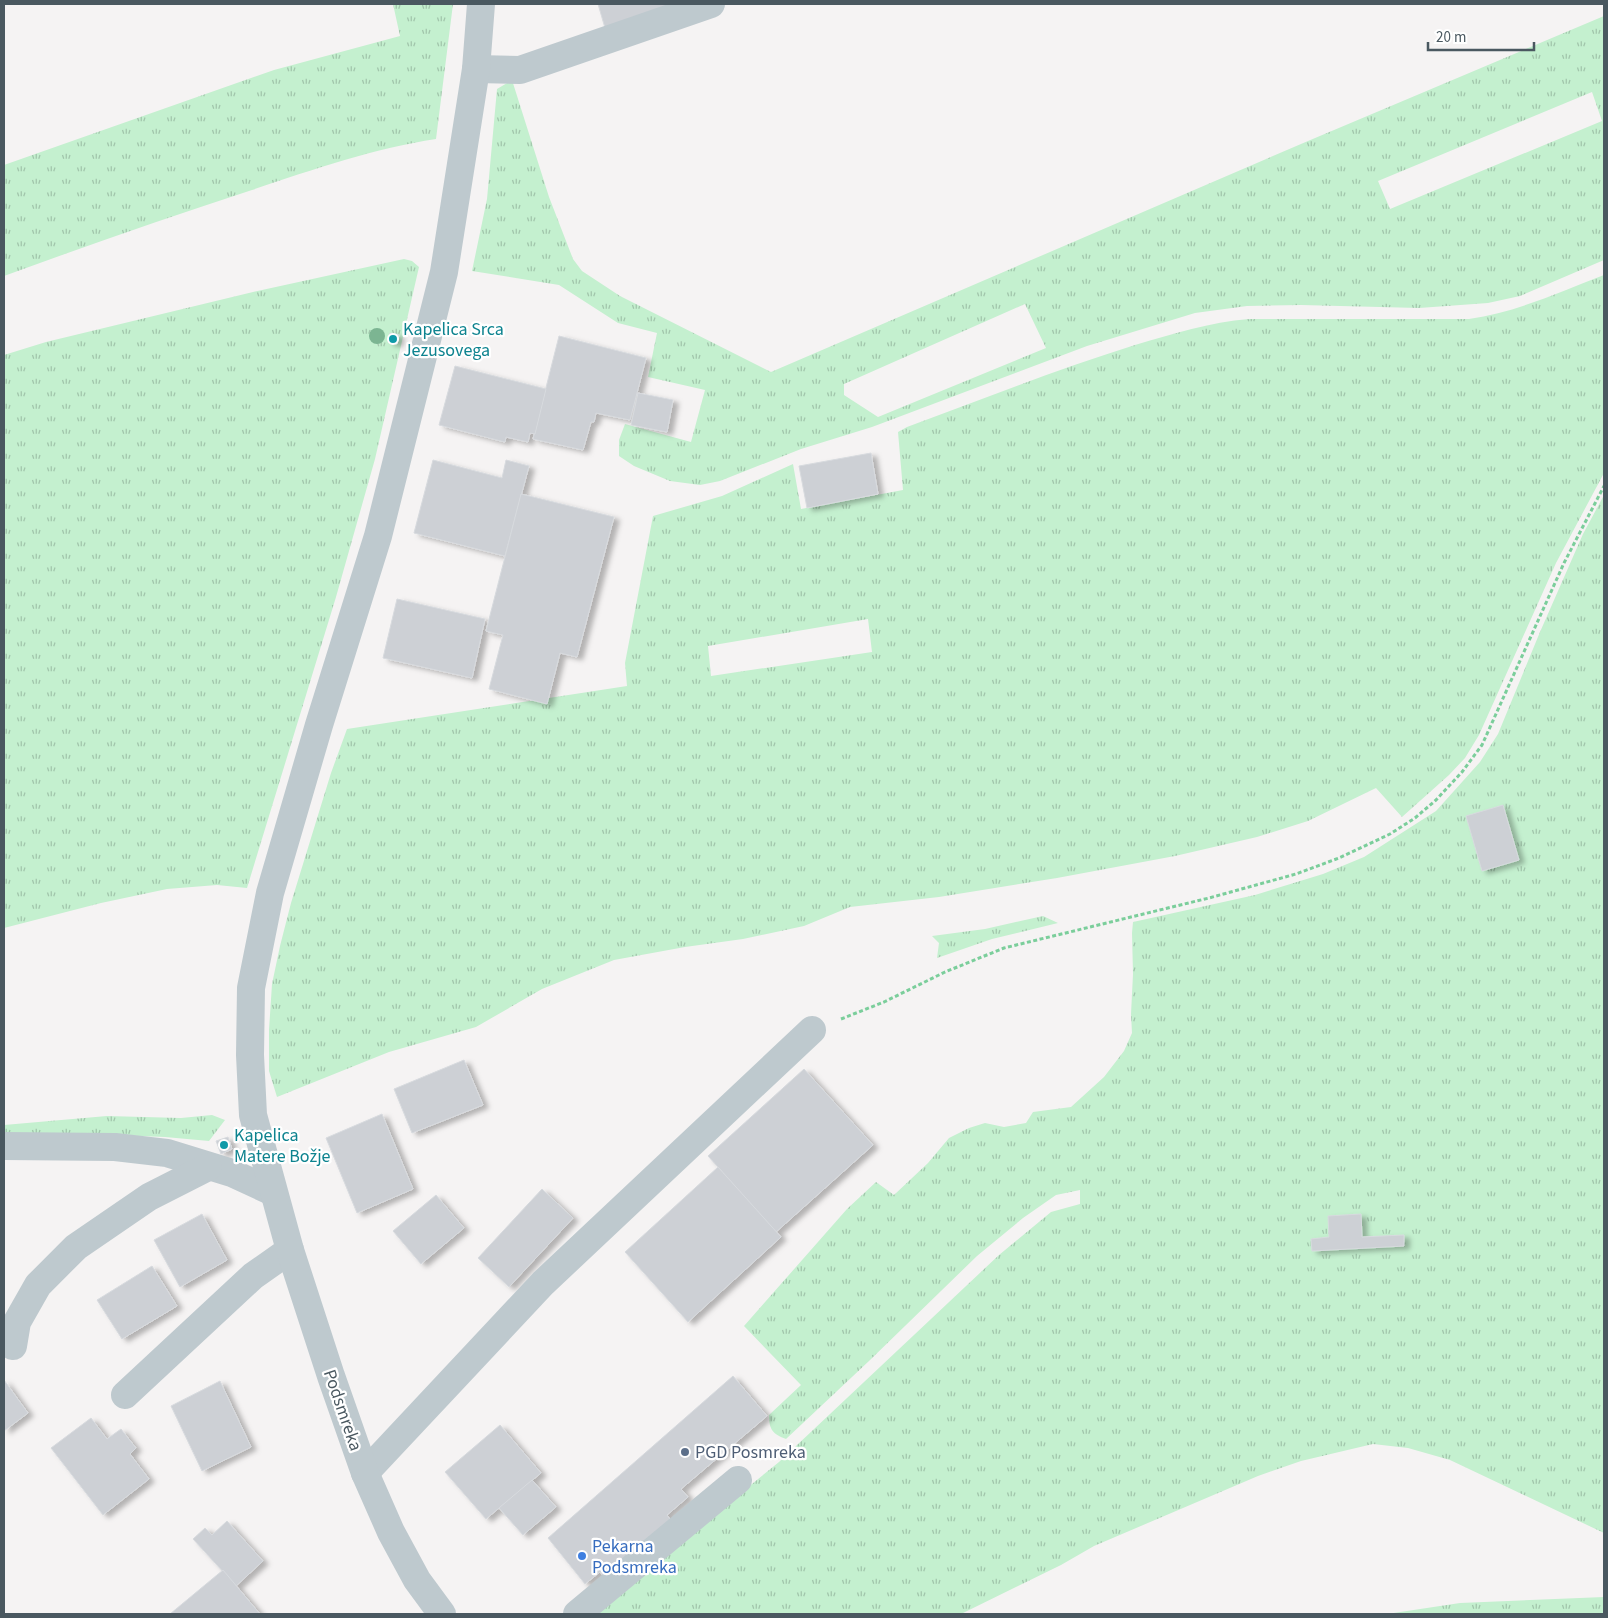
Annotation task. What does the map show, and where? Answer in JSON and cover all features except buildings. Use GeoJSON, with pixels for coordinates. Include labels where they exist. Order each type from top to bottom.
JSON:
{"type":"FeatureCollection","features":[{"type":"Feature","properties":{"kind":"street","name":"Podsmreka"},"geometry":{"type":"LineString","coordinates":[[442,1614],[412,1572],[390,1532],[365,1473],[290,1250],[253,1115],[250,1055],[251,988],[270,893],[319,725],[378,536],[444,272],[476,69],[481,4]]}},
{"type":"Feature","properties":{"kind":"street"},"geometry":{"type":"LineString","coordinates":[[476,69],[520,70],[711,4]]}},
{"type":"Feature","properties":{"kind":"street"},"geometry":{"type":"LineString","coordinates":[[365,1473],[543,1283],[812,1030]]}},
{"type":"Feature","properties":{"kind":"street"},"geometry":{"type":"LineString","coordinates":[[4,1146],[115,1147],[167,1153],[232,1173],[273,1192]]}},
{"type":"Feature","properties":{"kind":"street"},"geometry":{"type":"LineString","coordinates":[[13,1346],[17,1322],[38,1285],[76,1247],[149,1197],[208,1167]]}},
{"type":"Feature","properties":{"kind":"street"},"geometry":{"type":"LineString","coordinates":[[125,1395],[254,1276],[290,1250]]}},
{"type":"Feature","properties":{"kind":"street"},"geometry":{"type":"LineString","coordinates":[[577,1614],[738,1480]]}},
{"type":"Feature","properties":{"kind":"path"},"geometry":{"type":"LineString","coordinates":[[812,1030],[884,1002],[945,972],[1004,948],[1209,898],[1296,874],[1339,858],[1390,834],[1414,818],[1436,800],[1462,772],[1482,745],[1564,564],[1604,486]]}},
{"type":"Feature","properties":{"kind":"green space"},"geometry":{"type":"Polygon","coordinates":[[[393,4],[453,4],[436,139],[390,148],[320,167],[4,276],[4,165],[274,70],[400,36],[393,4]]]}},
{"type":"Feature","properties":{"kind":"green space"},"geometry":{"type":"Polygon","coordinates":[[[1604,16],[1604,260],[1520,296],[1488,303],[1419,308],[1301,305],[1247,306],[1195,313],[1087,346],[872,427],[801,449],[720,481],[700,485],[670,481],[634,466],[619,456],[619,440],[625,424],[691,442],[705,390],[648,377],[657,333],[618,323],[559,285],[472,271],[487,199],[497,89],[512,80],[549,197],[573,259],[582,271],[620,296],[771,372],[1604,16]],[[1592,92],[1378,181],[1390,209],[1602,121],[1592,92]],[[1025,304],[844,384],[844,395],[878,417],[1046,348],[1025,304]]]}},
{"type":"Feature","properties":{"kind":"green space"},"geometry":{"type":"Polygon","coordinates":[[[404,259],[412,261],[419,267],[375,459],[336,597],[247,888],[217,885],[167,889],[101,903],[4,928],[4,355],[46,342],[253,292],[404,259]]]}},
{"type":"Feature","properties":{"kind":"green space"},"geometry":{"type":"Polygon","coordinates":[[[1604,275],[1604,473],[1556,563],[1479,735],[1465,758],[1402,817],[1376,788],[1308,821],[1257,837],[1175,856],[939,897],[850,907],[804,926],[743,939],[614,960],[542,989],[476,1027],[389,1052],[277,1097],[269,1071],[272,984],[291,903],[331,773],[347,729],[627,686],[625,663],[653,516],[722,496],[793,464],[801,509],[903,490],[898,432],[1078,364],[1192,329],[1249,319],[1469,319],[1504,312],[1555,295],[1604,275]],[[868,619],[708,646],[711,676],[872,652],[868,619]]]}},
{"type":"Feature","properties":{"kind":"green space"},"geometry":{"type":"Polygon","coordinates":[[[1604,495],[1604,1533],[1450,1460],[1408,1448],[1373,1444],[1301,1461],[1258,1476],[1094,1546],[1061,1565],[961,1614],[594,1614],[779,1462],[999,1255],[1051,1212],[1080,1204],[1080,1190],[1056,1195],[1023,1218],[977,1256],[786,1439],[773,1431],[769,1415],[801,1385],[744,1326],[847,1209],[876,1182],[894,1195],[928,1163],[949,1138],[969,1128],[985,1123],[1004,1127],[1026,1123],[1033,1112],[1071,1107],[1104,1077],[1124,1051],[1132,1033],[1133,922],[1255,895],[1323,874],[1364,857],[1436,811],[1480,762],[1498,734],[1583,534],[1604,495]]]}},
{"type":"Feature","properties":{"kind":"green space"},"geometry":{"type":"Polygon","coordinates":[[[1043,916],[1058,923],[992,939],[937,958],[939,943],[932,936],[985,929],[1043,916]]]}},
{"type":"Feature","properties":{"kind":"green space"},"geometry":{"type":"Polygon","coordinates":[[[212,1115],[225,1120],[209,1141],[86,1134],[4,1139],[4,1125],[107,1116],[181,1118],[212,1115]]]}},
{"type":"Feature","properties":{"kind":"green space"},"geometry":{"type":"Polygon","coordinates":[[[1604,1597],[1604,1614],[1387,1614],[1460,1603],[1604,1597]]]}},
{"type":"Feature","properties":{"kind":"place","name":"Kapelica Srca Jezusovega"},"geometry":{"type":"Point","coordinates":[393,339]}},
{"type":"Feature","properties":{"kind":"place","name":"Kapelica Matere Božje"},"geometry":{"type":"Point","coordinates":[224,1145]}},
{"type":"Feature","properties":{"kind":"place","name":"PGD Posmreka"},"geometry":{"type":"Point","coordinates":[685,1452]}},
{"type":"Feature","properties":{"kind":"place","name":"Pekarna Podsmreka"},"geometry":{"type":"Point","coordinates":[582,1556]}}]}
